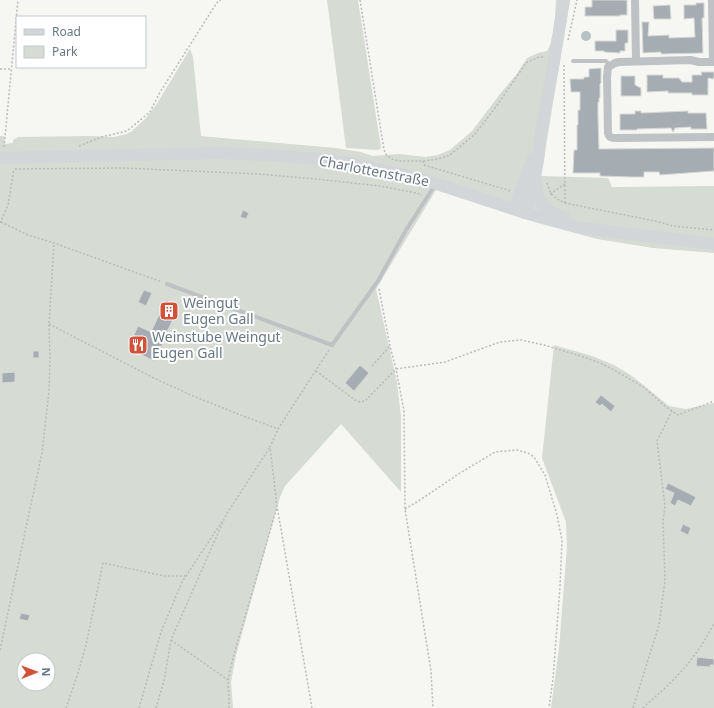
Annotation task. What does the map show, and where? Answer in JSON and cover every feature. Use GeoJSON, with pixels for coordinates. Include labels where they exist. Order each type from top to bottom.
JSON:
{"type":"FeatureCollection","features":[{"type":"Feature","properties":{"kind":"main road"},"geometry":{"type":"LineString","coordinates":[[520,211],[540,138],[559,59],[564,0]]}},
{"type":"Feature","properties":{"kind":"main road"},"geometry":{"type":"LineString","coordinates":[[540,138],[539,154],[541,179],[536,192],[542,205],[554,214],[582,228]]}},
{"type":"Feature","properties":{"kind":"main road","name":"Charlottenstraße"},"geometry":{"type":"LineString","coordinates":[[2,158],[217,153],[318,159],[362,165],[436,183],[520,211],[582,228],[714,244]]}},
{"type":"Feature","properties":{"kind":"main road"},"geometry":{"type":"LineString","coordinates":[[520,211],[541,179]]}},
{"type":"Feature","properties":{"kind":"street"},"geometry":{"type":"LineString","coordinates":[[635,0],[636,61]]}},
{"type":"Feature","properties":{"kind":"street"},"geometry":{"type":"LineString","coordinates":[[712,0],[713,62],[690,60],[619,62],[610,66],[607,71],[607,77],[608,133],[610,137],[714,137]]}},
{"type":"Feature","properties":{"kind":"lane"},"geometry":{"type":"LineString","coordinates":[[573,61],[606,61],[610,66]]}},
{"type":"Feature","properties":{"kind":"lane"},"geometry":{"type":"LineString","coordinates":[[167,284],[332,345],[378,281],[406,230],[436,183]]}},
{"type":"Feature","properties":{"kind":"path"},"geometry":{"type":"LineString","coordinates":[[17,16],[18,0]]}},
{"type":"Feature","properties":{"kind":"path"},"geometry":{"type":"LineString","coordinates":[[79,146],[101,137],[127,131],[150,112],[159,94],[219,0]]}},
{"type":"Feature","properties":{"kind":"path"},"geometry":{"type":"LineString","coordinates":[[360,0],[384,150],[387,156],[399,161],[423,161],[438,159],[450,155],[475,134],[526,63],[539,57],[559,59],[566,203]]}},
{"type":"Feature","properties":{"kind":"path"},"geometry":{"type":"LineString","coordinates":[[567,46],[577,0]]}},
{"type":"Feature","properties":{"kind":"path"},"geometry":{"type":"LineString","coordinates":[[2,158],[16,23]]}},
{"type":"Feature","properties":{"kind":"path"},"geometry":{"type":"LineString","coordinates":[[0,69],[12,69]]}},
{"type":"Feature","properties":{"kind":"path"},"geometry":{"type":"LineString","coordinates":[[423,161],[424,165],[516,193]]}},
{"type":"Feature","properties":{"kind":"path"},"geometry":{"type":"LineString","coordinates":[[15,164],[8,205],[0,223],[28,235],[54,242],[167,284]]}},
{"type":"Feature","properties":{"kind":"path"},"geometry":{"type":"LineString","coordinates":[[14,169],[124,168],[258,174],[380,186],[428,196]]}},
{"type":"Feature","properties":{"kind":"path"},"geometry":{"type":"LineString","coordinates":[[541,179],[551,194],[566,203],[673,226],[714,230]]}},
{"type":"Feature","properties":{"kind":"path"},"geometry":{"type":"LineString","coordinates":[[551,194],[565,183]]}},
{"type":"Feature","properties":{"kind":"path"},"geometry":{"type":"LineString","coordinates":[[0,650],[42,453],[50,359],[49,324],[54,242]]}},
{"type":"Feature","properties":{"kind":"path"},"geometry":{"type":"LineString","coordinates":[[378,281],[404,411],[405,509],[431,671],[433,708]]}},
{"type":"Feature","properties":{"kind":"path"},"geometry":{"type":"LineString","coordinates":[[49,324],[154,378],[191,395],[278,429]]}},
{"type":"Feature","properties":{"kind":"path"},"geometry":{"type":"LineString","coordinates":[[316,371],[355,400],[360,402],[365,401],[396,369],[445,362],[500,342],[520,340],[544,345],[600,363],[645,388],[678,415],[714,401]]}},
{"type":"Feature","properties":{"kind":"path"},"geometry":{"type":"LineString","coordinates":[[139,708],[161,632],[182,582],[270,446],[278,429],[332,345]]}},
{"type":"Feature","properties":{"kind":"path"},"geometry":{"type":"LineString","coordinates":[[372,366],[390,346]]}},
{"type":"Feature","properties":{"kind":"path"},"geometry":{"type":"LineString","coordinates":[[633,708],[659,625],[665,581],[662,521],[665,506],[657,441],[672,411]]}},
{"type":"Feature","properties":{"kind":"path"},"geometry":{"type":"LineString","coordinates":[[270,446],[277,506],[312,708]]}},
{"type":"Feature","properties":{"kind":"path"},"geometry":{"type":"LineString","coordinates":[[405,509],[495,452],[518,450],[528,453],[534,457],[545,475],[557,515],[562,540],[553,679],[549,708]]}},
{"type":"Feature","properties":{"kind":"path"},"geometry":{"type":"LineString","coordinates":[[229,708],[228,680],[233,658],[277,506]]}},
{"type":"Feature","properties":{"kind":"path"},"geometry":{"type":"LineString","coordinates":[[156,708],[164,681],[171,640],[226,515]]}},
{"type":"Feature","properties":{"kind":"path"},"geometry":{"type":"LineString","coordinates":[[66,708],[86,645],[104,564],[165,576],[186,576]]}},
{"type":"Feature","properties":{"kind":"path"},"geometry":{"type":"LineString","coordinates":[[643,708],[668,686],[685,668],[714,623]]}},
{"type":"Feature","properties":{"kind":"path"},"geometry":{"type":"LineString","coordinates":[[171,640],[228,680]]}},
{"type":"Feature","properties":{"kind":"green space"},"geometry":{"type":"Polygon","coordinates":[[[327,0],[358,0],[381,148],[378,150],[346,148],[327,0]]]}},
{"type":"Feature","properties":{"kind":"green space"},"geometry":{"type":"Polygon","coordinates":[[[556,0],[570,0],[541,176],[608,178],[612,187],[714,186],[714,253],[653,248],[597,239],[538,223],[436,190],[376,289],[397,382],[401,417],[401,492],[341,424],[285,486],[280,497],[236,655],[231,682],[233,708],[0,708],[0,136],[4,136],[5,144],[13,143],[13,140],[18,137],[114,137],[127,134],[146,118],[156,105],[190,49],[193,57],[201,136],[335,148],[361,152],[372,156],[399,154],[426,157],[438,155],[450,150],[472,131],[516,75],[527,58],[547,51],[552,40],[556,0]]]}},
{"type":"Feature","properties":{"kind":"green space"},"geometry":{"type":"Polygon","coordinates":[[[554,345],[592,356],[614,365],[632,376],[669,406],[686,409],[714,403],[714,708],[551,708],[559,648],[567,547],[566,522],[542,458],[554,345]]]}},
{"type":"Feature","properties":{"kind":"shaded area"},"geometry":{"type":"Polygon","coordinates":[[[584,31],[588,31],[590,32],[590,40],[584,41],[581,38],[581,34],[584,31]]]}},
{"type":"Feature","properties":{"kind":"building"},"geometry":{"type":"Polygon","coordinates":[[[592,0],[627,0],[627,15],[585,16],[585,7],[592,7],[592,0]]]}},
{"type":"Feature","properties":{"kind":"building"},"geometry":{"type":"Polygon","coordinates":[[[696,3],[704,3],[704,18],[702,18],[703,53],[643,53],[642,22],[649,22],[648,36],[669,35],[669,38],[695,37],[694,18],[684,19],[684,5],[696,5],[696,3]]]}},
{"type":"Feature","properties":{"kind":"building"},"geometry":{"type":"Polygon","coordinates":[[[670,5],[671,19],[654,19],[653,6],[670,5]]]}},
{"type":"Feature","properties":{"kind":"building"},"geometry":{"type":"Polygon","coordinates":[[[616,30],[628,30],[628,43],[625,43],[625,51],[620,51],[620,53],[595,51],[595,41],[616,41],[616,30]]]}},
{"type":"Feature","properties":{"kind":"building"},"geometry":{"type":"Polygon","coordinates":[[[601,68],[600,98],[598,102],[599,149],[714,148],[714,171],[660,175],[659,172],[644,172],[644,177],[600,176],[600,173],[573,173],[574,150],[577,150],[577,125],[578,110],[580,110],[580,92],[571,92],[570,79],[584,79],[584,77],[589,77],[589,69],[601,68]]]}},
{"type":"Feature","properties":{"kind":"building"},"geometry":{"type":"Polygon","coordinates":[[[701,72],[714,72],[714,79],[708,78],[708,95],[668,93],[668,91],[647,92],[647,75],[663,75],[663,78],[679,78],[682,82],[692,82],[692,75],[702,75],[701,72]]]}},
{"type":"Feature","properties":{"kind":"building"},"geometry":{"type":"Polygon","coordinates":[[[621,76],[635,76],[635,85],[641,88],[641,96],[621,96],[621,76]]]}},
{"type":"Feature","properties":{"kind":"building"},"geometry":{"type":"Polygon","coordinates":[[[635,111],[641,111],[641,113],[688,111],[688,113],[706,113],[707,129],[691,129],[691,127],[675,128],[673,132],[671,128],[620,130],[620,114],[635,114],[635,111]]]}},
{"type":"Feature","properties":{"kind":"building"},"geometry":{"type":"Polygon","coordinates":[[[243,210],[249,213],[246,219],[240,217],[243,210]]]}},
{"type":"Feature","properties":{"kind":"building"},"geometry":{"type":"Polygon","coordinates":[[[144,290],[152,293],[146,306],[138,302],[144,290]]]}},
{"type":"Feature","properties":{"kind":"building"},"geometry":{"type":"Polygon","coordinates":[[[166,300],[179,307],[154,361],[128,348],[138,326],[151,332],[166,300]]]}},
{"type":"Feature","properties":{"kind":"building"},"geometry":{"type":"Polygon","coordinates":[[[33,351],[39,351],[39,358],[33,358],[33,351]]]}},
{"type":"Feature","properties":{"kind":"building"},"geometry":{"type":"Polygon","coordinates":[[[360,365],[369,373],[354,391],[345,383],[360,365]]]}},
{"type":"Feature","properties":{"kind":"building"},"geometry":{"type":"Polygon","coordinates":[[[15,372],[15,382],[2,383],[2,373],[15,372]]]}},
{"type":"Feature","properties":{"kind":"building"},"geometry":{"type":"Polygon","coordinates":[[[601,395],[615,406],[611,412],[602,404],[600,406],[595,402],[601,395]]]}},
{"type":"Feature","properties":{"kind":"building"},"geometry":{"type":"Polygon","coordinates":[[[668,483],[696,497],[691,506],[678,500],[675,506],[670,503],[674,493],[665,489],[668,483]]]}},
{"type":"Feature","properties":{"kind":"building"},"geometry":{"type":"Polygon","coordinates":[[[683,524],[691,528],[688,535],[680,531],[683,524]]]}},
{"type":"Feature","properties":{"kind":"building"},"geometry":{"type":"Polygon","coordinates":[[[21,613],[30,615],[28,621],[19,619],[21,613]]]}},
{"type":"Feature","properties":{"kind":"building"},"geometry":{"type":"Polygon","coordinates":[[[697,657],[714,659],[714,665],[710,665],[710,667],[696,666],[697,657]]]}},
{"type":"Feature","properties":{"kind":"place","name":"Weingut Eugen Gall"},"geometry":{"type":"Point","coordinates":[169,311]}},
{"type":"Feature","properties":{"kind":"place","name":"Weinstube Weingut Eugen Gall"},"geometry":{"type":"Point","coordinates":[138,345]}}]}
